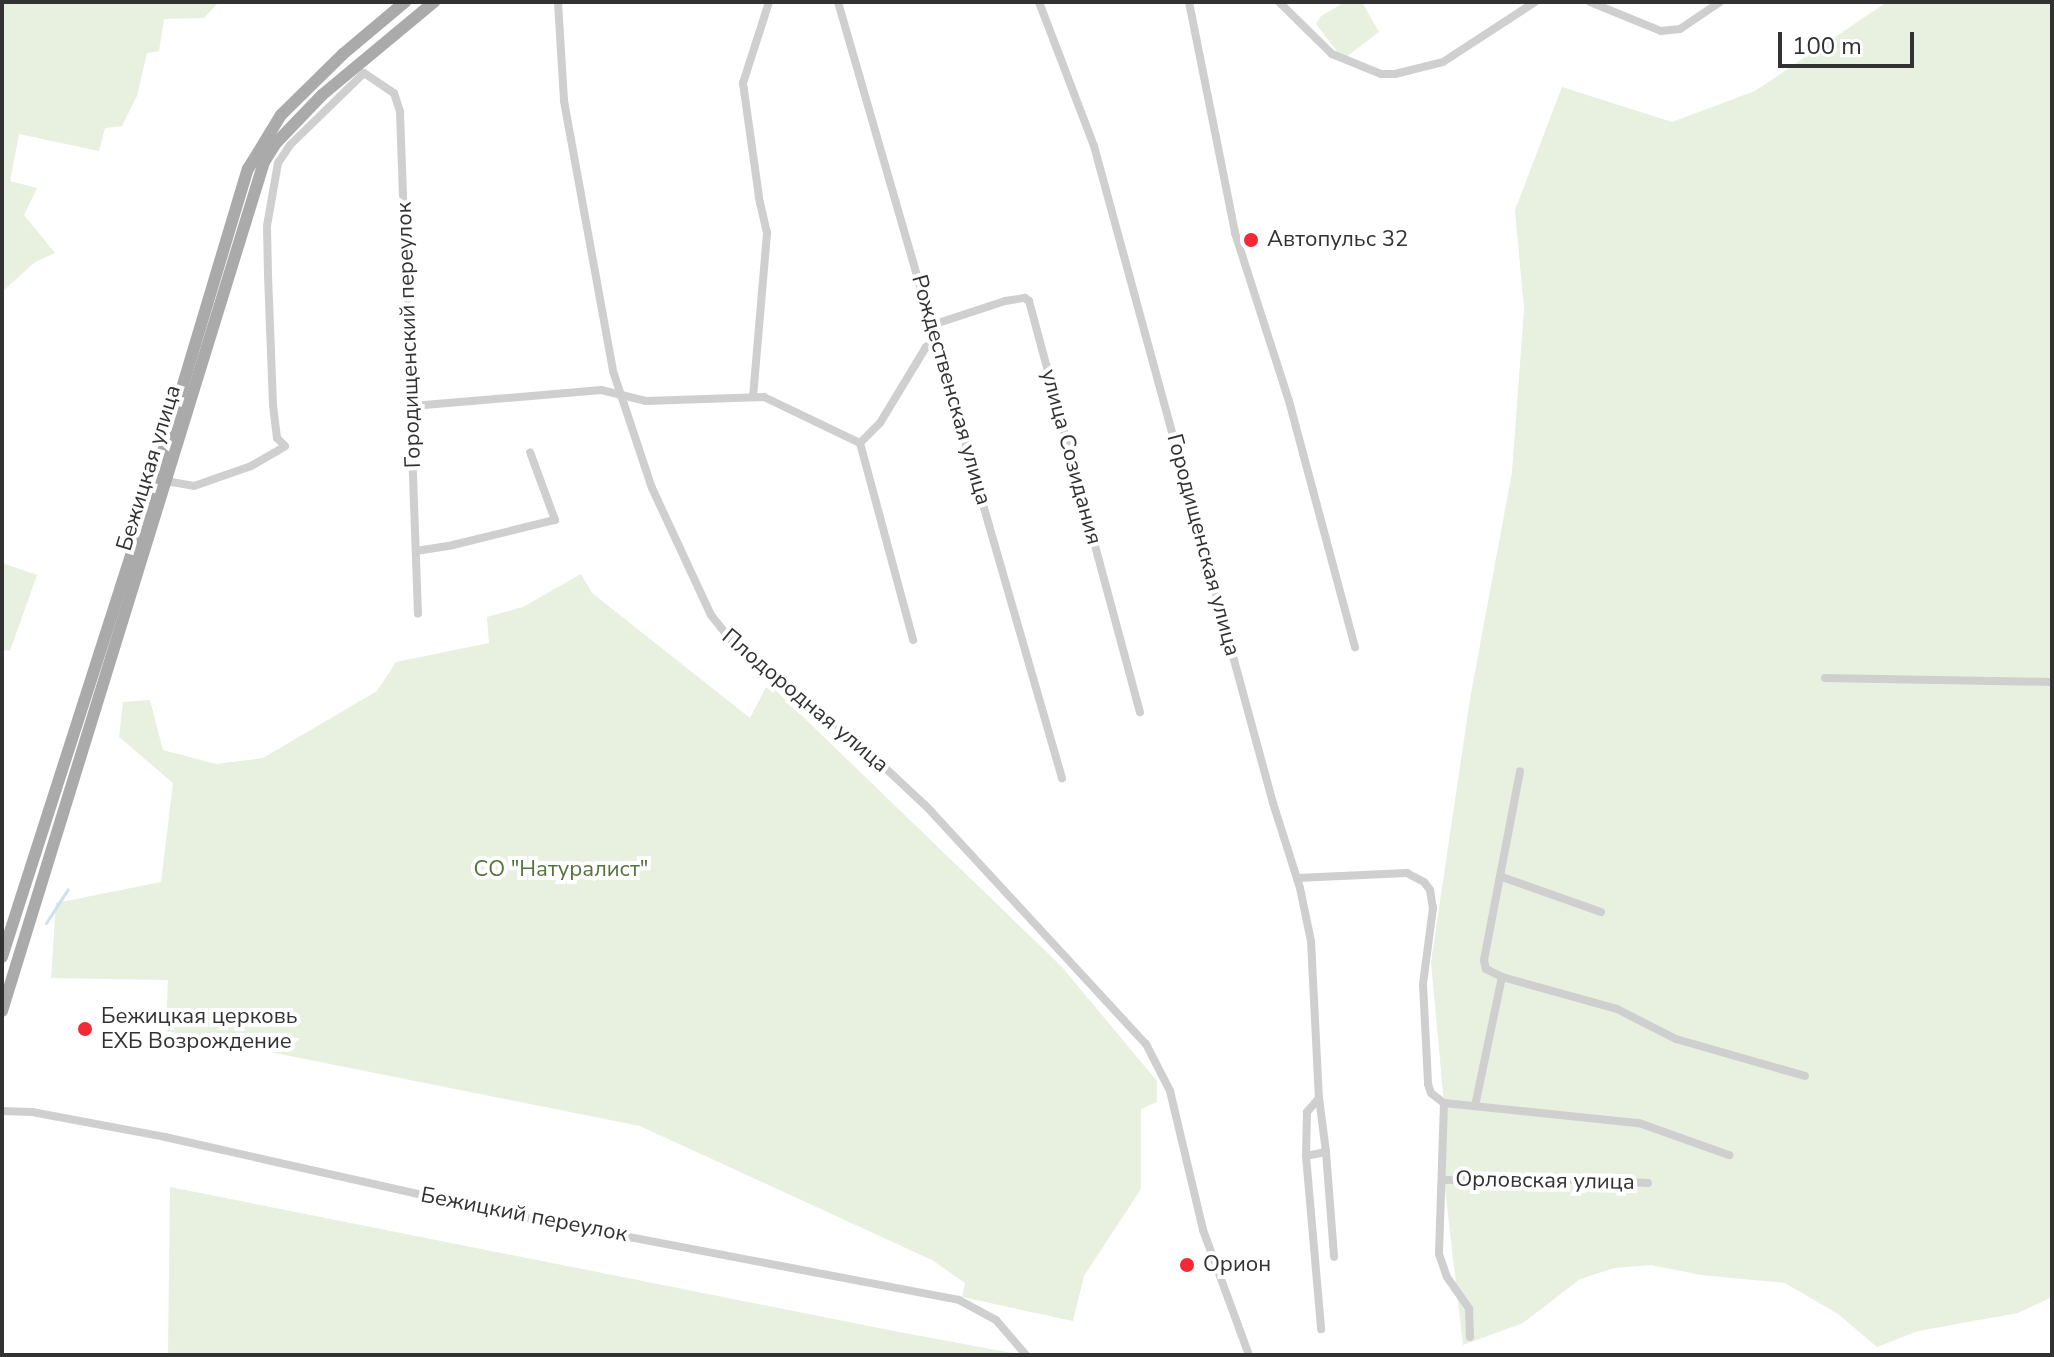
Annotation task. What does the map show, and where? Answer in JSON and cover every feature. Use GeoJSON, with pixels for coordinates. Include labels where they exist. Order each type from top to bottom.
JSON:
{"type":"FeatureCollection","features":[{"type":"Feature","properties":{"kind":"main road","name":"Бежицкая улица"},"geometry":{"type":"LineString","coordinates":[[2,957],[146,508],[248,169],[281,115],[343,54],[405,2]]}},
{"type":"Feature","properties":{"kind":"main road","name":"Бежицкая улица"},"geometry":{"type":"LineString","coordinates":[[2,1010],[264,162],[276,143],[322,95],[434,2]]}},
{"type":"Feature","properties":{"kind":"street","name":"Плодородная улица"},"geometry":{"type":"LineString","coordinates":[[558,2],[564,101],[619,394],[652,488],[711,615],[724,636],[850,735],[927,807],[1146,1044],[1170,1091],[1203,1230],[1249,1355]]}},
{"type":"Feature","properties":{"kind":"street"},"geometry":{"type":"LineString","coordinates":[[753,397],[767,233],[756,183],[743,83],[769,2]]}},
{"type":"Feature","properties":{"kind":"street","name":"Рождественская улица"},"geometry":{"type":"LineString","coordinates":[[838,2],[1062,778]]}},
{"type":"Feature","properties":{"kind":"street","name":"Городищенская улица"},"geometry":{"type":"LineString","coordinates":[[1039,2],[1094,146],[1273,803],[1297,878],[1311,941],[1319,1098],[1334,1257]]}},
{"type":"Feature","properties":{"kind":"street"},"geometry":{"type":"LineString","coordinates":[[1189,2],[1235,233],[1289,401],[1355,647]]}},
{"type":"Feature","properties":{"kind":"street"},"geometry":{"type":"LineString","coordinates":[[1279,2],[1332,54],[1381,74],[1395,74],[1443,62],[1535,2]]}},
{"type":"Feature","properties":{"kind":"street"},"geometry":{"type":"LineString","coordinates":[[1590,2],[1661,31],[1680,29],[1720,2]]}},
{"type":"Feature","properties":{"kind":"street","name":"Городищенский переулок"},"geometry":{"type":"LineString","coordinates":[[166,481],[194,486],[251,466],[285,446],[277,438],[275,427],[268,275],[267,226],[278,163],[290,145],[364,73],[394,93],[400,112],[418,614]]}},
{"type":"Feature","properties":{"kind":"street","name":"улица Созидания"},"geometry":{"type":"LineString","coordinates":[[932,325],[1005,301],[1025,298],[1029,301],[1140,712]]}},
{"type":"Feature","properties":{"kind":"street"},"geometry":{"type":"LineString","coordinates":[[860,443],[880,423],[926,347],[937,341]]}},
{"type":"Feature","properties":{"kind":"street"},"geometry":{"type":"LineString","coordinates":[[412,406],[587,390],[646,401],[764,397],[797,410],[860,443],[913,640]]}},
{"type":"Feature","properties":{"kind":"street"},"geometry":{"type":"LineString","coordinates":[[416,551],[555,520],[530,452]]}},
{"type":"Feature","properties":{"kind":"street"},"geometry":{"type":"LineString","coordinates":[[1825,678],[2052,682]]}},
{"type":"Feature","properties":{"kind":"street"},"geometry":{"type":"LineString","coordinates":[[1520,771],[1484,960],[1486,969],[1502,977],[1617,1009],[1676,1039],[1805,1076]]}},
{"type":"Feature","properties":{"kind":"street"},"geometry":{"type":"LineString","coordinates":[[1297,878],[1407,873],[1424,882],[1430,890],[1433,908],[1423,984],[1428,1084],[1431,1093],[1444,1103],[1554,1117],[1639,1123],[1729,1155]]}},
{"type":"Feature","properties":{"kind":"street"},"geometry":{"type":"LineString","coordinates":[[1502,877],[1601,912]]}},
{"type":"Feature","properties":{"kind":"street"},"geometry":{"type":"LineString","coordinates":[[1475,1106],[1502,977]]}},
{"type":"Feature","properties":{"kind":"street","name":"Городищенская улица"},"geometry":{"type":"LineString","coordinates":[[1319,1098],[1307,1112],[1306,1156],[1321,1329]]}},
{"type":"Feature","properties":{"kind":"street"},"geometry":{"type":"LineString","coordinates":[[1444,1103],[1439,1254],[1447,1277],[1469,1309],[1470,1337]]}},
{"type":"Feature","properties":{"kind":"street","name":"Бежицкий переулок"},"geometry":{"type":"LineString","coordinates":[[2,1111],[32,1112],[165,1137],[498,1212],[959,1300],[996,1320],[1026,1355]]}},
{"type":"Feature","properties":{"kind":"street"},"geometry":{"type":"LineString","coordinates":[[1306,1156],[1326,1152]]}},
{"type":"Feature","properties":{"kind":"street","name":"Орловская улица"},"geometry":{"type":"LineString","coordinates":[[1442,1180],[1538,1178],[1648,1183]]}},
{"type":"Feature","properties":{"kind":"green space"},"geometry":{"type":"Polygon","coordinates":[[[2,2],[219,2],[204,18],[164,19],[159,51],[147,53],[137,96],[122,126],[105,128],[99,151],[19,134],[10,181],[37,188],[24,215],[55,253],[35,262],[2,292],[2,2]]]}},
{"type":"Feature","properties":{"kind":"green space"},"geometry":{"type":"Polygon","coordinates":[[[1345,2],[1362,2],[1379,32],[1346,57],[1339,54],[1316,24],[1321,16],[1345,2]]]}},
{"type":"Feature","properties":{"kind":"green space"},"geometry":{"type":"Polygon","coordinates":[[[1887,2],[2052,2],[2052,1297],[2018,1313],[1918,1331],[1877,1347],[1838,1314],[1785,1283],[1701,1275],[1651,1265],[1614,1268],[1580,1279],[1523,1323],[1463,1345],[1444,1180],[1444,1103],[1431,962],[1470,699],[1512,472],[1524,309],[1515,210],[1562,87],[1672,122],[1755,91],[1887,2]]]}},
{"type":"Feature","properties":{"kind":"green space"},"geometry":{"type":"Polygon","coordinates":[[[2,563],[37,575],[10,651],[2,650],[2,563]]]}},
{"type":"Feature","properties":{"kind":"green space","name":"СО \"Натуралист\""},"geometry":{"type":"Polygon","coordinates":[[[581,574],[592,593],[750,718],[768,683],[1061,966],[1157,1081],[1157,1102],[1141,1109],[1141,1189],[1084,1276],[1073,1321],[962,1297],[965,1283],[932,1260],[640,1126],[166,1031],[168,980],[51,978],[56,903],[161,882],[173,783],[119,737],[123,702],[150,700],[163,750],[216,764],[263,758],[377,691],[396,662],[489,643],[487,617],[523,607],[581,574]]]}},
{"type":"Feature","properties":{"kind":"green space"},"geometry":{"type":"Polygon","coordinates":[[[170,1187],[904,1333],[1024,1355],[168,1355],[170,1187]]]}},
{"type":"Feature","properties":{"kind":"waterway"},"geometry":{"type":"LineString","coordinates":[[46,923],[68,889]]}},
{"type":"Feature","properties":{"kind":"place","name":"Автопульс 32"},"geometry":{"type":"Point","coordinates":[1251,240]}},
{"type":"Feature","properties":{"kind":"place","name":"Бежицкая церковь ЕХБ Возрождение"},"geometry":{"type":"Point","coordinates":[85,1029]}},
{"type":"Feature","properties":{"kind":"place","name":"Орион"},"geometry":{"type":"Point","coordinates":[1187,1265]}}]}
